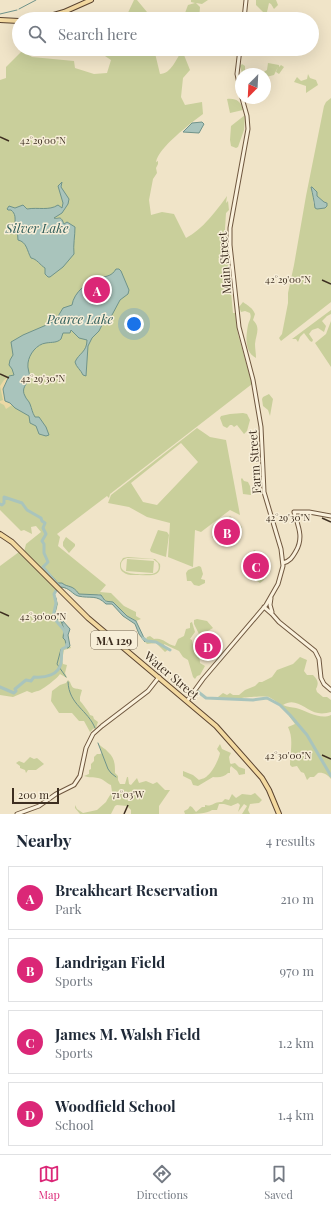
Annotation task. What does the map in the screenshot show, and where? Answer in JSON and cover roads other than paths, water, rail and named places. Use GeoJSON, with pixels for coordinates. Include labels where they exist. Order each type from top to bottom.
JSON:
{"type":"FeatureCollection","features":[{"type":"Feature","properties":{"kind":"main road"},"geometry":{"type":"LineString","coordinates":[[64,12],[91,0]]}},
{"type":"Feature","properties":{"kind":"main road"},"geometry":{"type":"LineString","coordinates":[[245,12],[246,0]]}},
{"type":"Feature","properties":{"kind":"main road"},"geometry":{"type":"LineString","coordinates":[[0,20],[12,21]]}},
{"type":"Feature","properties":{"kind":"main road"},"geometry":{"type":"LineString","coordinates":[[238,68],[239,56]]}},
{"type":"Feature","properties":{"kind":"main road","name":"Main Street"},"geometry":{"type":"LineString","coordinates":[[244,104],[246,112],[247,130],[230,228],[230,245],[239,327],[253,380]]}},
{"type":"Feature","properties":{"kind":"main road","name":"Farm Street"},"geometry":{"type":"LineString","coordinates":[[187,701],[271,598],[279,580],[283,562],[280,545],[264,492],[261,427],[253,380]]}},
{"type":"Feature","properties":{"kind":"main road"},"geometry":{"type":"LineString","coordinates":[[283,562],[292,557],[299,546],[301,538],[294,512],[309,512],[331,516]]}},
{"type":"Feature","properties":{"kind":"main road","name":"Water Street"},"geometry":{"type":"LineString","coordinates":[[0,534],[12,542],[88,618],[159,677],[218,729],[257,771],[269,790],[279,814]]}},
{"type":"Feature","properties":{"kind":"main road"},"geometry":{"type":"LineString","coordinates":[[271,598],[272,614]]}},
{"type":"Feature","properties":{"kind":"main road"},"geometry":{"type":"LineString","coordinates":[[265,606],[271,608]]}},
{"type":"Feature","properties":{"kind":"main road"},"geometry":{"type":"LineString","coordinates":[[265,606],[278,622],[316,651],[319,659],[321,678],[324,684],[331,690]]}},
{"type":"Feature","properties":{"kind":"main road"},"geometry":{"type":"LineString","coordinates":[[17,814],[39,806],[56,794],[74,785],[80,776],[86,748],[93,734],[148,691],[159,677]]}},
{"type":"Feature","properties":{"kind":"water"},"geometry":{"type":"Polygon","coordinates":[[[202,122],[204,124],[199,133],[183,132],[192,123],[202,122]]]}},
{"type":"Feature","properties":{"kind":"water","name":"Silver Lake"},"geometry":{"type":"Polygon","coordinates":[[[62,182],[61,187],[69,199],[68,204],[62,213],[54,218],[60,218],[64,224],[67,222],[75,227],[74,254],[63,267],[48,277],[45,274],[45,268],[31,258],[25,245],[18,240],[17,227],[13,212],[7,209],[9,206],[15,208],[23,205],[27,209],[55,207],[58,205],[62,208],[63,203],[58,186],[62,182]]]}},
{"type":"Feature","properties":{"kind":"water"},"geometry":{"type":"Polygon","coordinates":[[[311,187],[317,192],[317,196],[327,203],[325,208],[315,208],[311,187]]]}},
{"type":"Feature","properties":{"kind":"water","name":"Pearce Lake"},"geometry":{"type":"Polygon","coordinates":[[[116,269],[121,271],[129,290],[128,294],[120,300],[112,315],[103,323],[99,331],[92,338],[88,346],[86,376],[83,375],[75,362],[86,347],[87,340],[79,338],[71,330],[70,333],[63,333],[61,339],[58,341],[40,345],[30,356],[28,365],[30,379],[24,387],[24,393],[25,397],[30,403],[35,417],[39,417],[46,427],[49,435],[46,436],[39,434],[36,426],[30,423],[29,416],[5,401],[3,389],[9,376],[14,375],[9,365],[13,355],[11,342],[51,323],[57,318],[63,308],[72,305],[75,296],[82,288],[95,280],[111,274],[116,269]]]}},
{"type":"Feature","properties":{"kind":"water"},"geometry":{"type":"Polygon","coordinates":[[[51,575],[58,583],[72,587],[79,594],[101,595],[106,601],[113,602],[127,616],[136,621],[145,642],[139,634],[135,624],[123,616],[112,604],[106,604],[96,598],[78,596],[61,587],[60,589],[51,575]]]}},
{"type":"Feature","properties":{"kind":"water"},"geometry":{"type":"Polygon","coordinates":[[[62,620],[70,629],[68,635],[70,646],[68,648],[63,638],[64,629],[62,620]]]}},
{"type":"Feature","properties":{"kind":"waterway"},"geometry":{"type":"LineString","coordinates":[[19,9],[36,0]]}},
{"type":"Feature","properties":{"kind":"waterway"},"geometry":{"type":"LineString","coordinates":[[0,14],[17,10]]}},
{"type":"Feature","properties":{"kind":"waterway"},"geometry":{"type":"LineString","coordinates":[[0,504],[2,505],[4,503],[4,497],[22,503],[27,510],[41,518],[45,523],[43,528],[46,534],[42,541],[44,544],[44,553],[48,562],[43,567],[58,585],[54,594],[56,603],[53,617],[64,630],[65,634]]}},
{"type":"Feature","properties":{"kind":"waterway"},"geometry":{"type":"LineString","coordinates":[[56,598],[57,604],[54,617],[63,623]]}},
{"type":"Feature","properties":{"kind":"waterway"},"geometry":{"type":"LineString","coordinates":[[143,638],[147,641],[156,642],[170,650]]}},
{"type":"Feature","properties":{"kind":"waterway"},"geometry":{"type":"LineString","coordinates":[[0,687],[14,693],[16,691],[15,689],[26,680],[31,681],[34,677],[51,675],[60,667],[62,649],[66,647],[67,644]]}},
{"type":"Feature","properties":{"kind":"waterway"},"geometry":{"type":"LineString","coordinates":[[66,677],[57,664],[61,649],[67,647]]}},
{"type":"Feature","properties":{"kind":"waterway"},"geometry":{"type":"LineString","coordinates":[[68,682],[69,690],[75,702],[88,716],[95,728]]}},
{"type":"Feature","properties":{"kind":"waterway"},"geometry":{"type":"LineString","coordinates":[[197,691],[206,698],[253,700],[267,698],[280,705],[307,735],[331,776]]}},
{"type":"Feature","properties":{"kind":"waterway"},"geometry":{"type":"LineString","coordinates":[[98,743],[108,769],[116,777]]}},
{"type":"Feature","properties":{"kind":"place","name":"Breakheart Reservation"},"geometry":{"type":"Point","coordinates":[97,290]}},
{"type":"Feature","properties":{"kind":"place","name":"Landrigan Field"},"geometry":{"type":"Point","coordinates":[227,532]}},
{"type":"Feature","properties":{"kind":"place","name":"James M. Walsh Field"},"geometry":{"type":"Point","coordinates":[256,566]}},
{"type":"Feature","properties":{"kind":"place","name":"Woodfield School"},"geometry":{"type":"Point","coordinates":[208,646]}}]}
